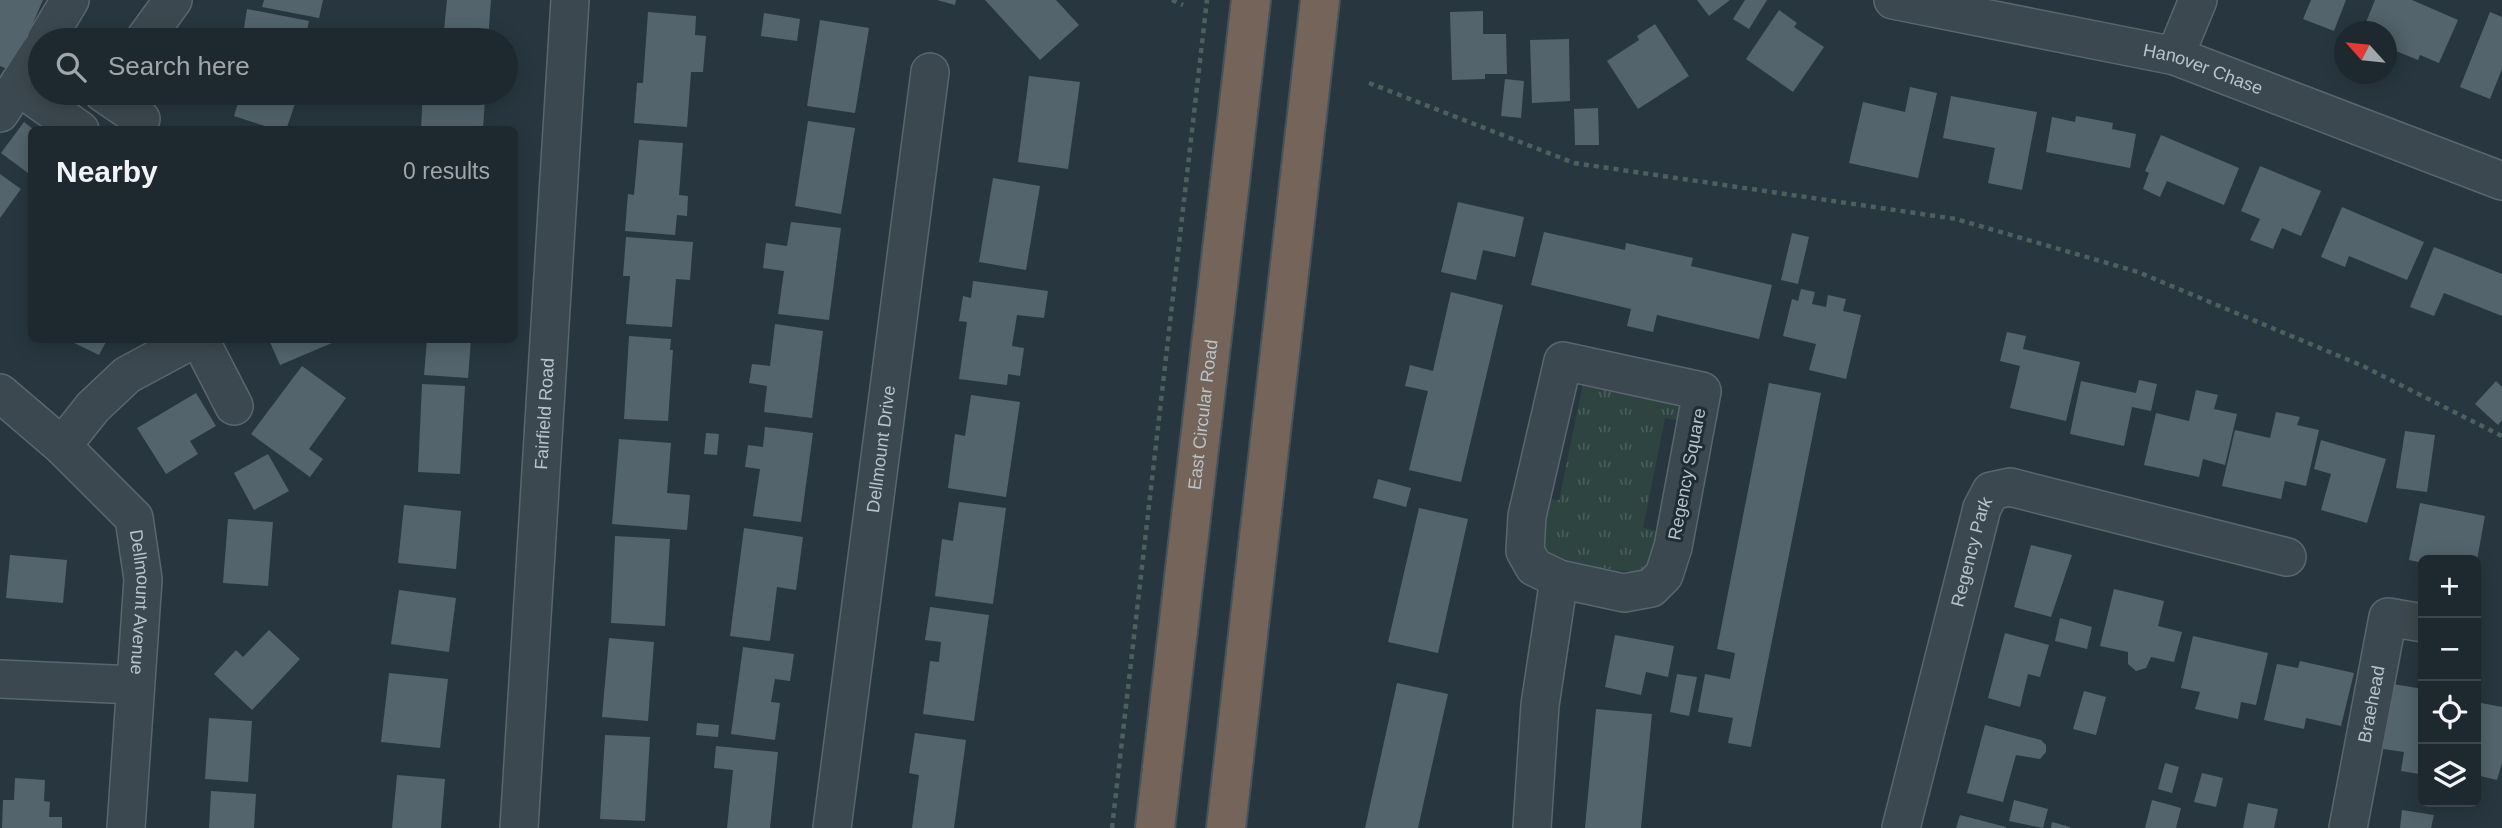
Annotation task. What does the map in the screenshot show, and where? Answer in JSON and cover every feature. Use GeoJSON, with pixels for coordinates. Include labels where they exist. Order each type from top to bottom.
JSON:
{"type":"FeatureCollection","features":[{"type":"Feature","properties":{"kind":"highway","name":"East Circular Road"},"geometry":{"type":"LineString","coordinates":[[1155,828],[1251,0]]}},
{"type":"Feature","properties":{"kind":"highway"},"geometry":{"type":"LineString","coordinates":[[1226,828],[1320,0]]}},
{"type":"Feature","properties":{"kind":"street"},"geometry":{"type":"LineString","coordinates":[[53,28],[70,0]]}},
{"type":"Feature","properties":{"kind":"street"},"geometry":{"type":"LineString","coordinates":[[153,28],[173,0]]}},
{"type":"Feature","properties":{"kind":"street","name":"Fairfield Road"},"geometry":{"type":"LineString","coordinates":[[519,828],[570,0]]}},
{"type":"Feature","properties":{"kind":"street","name":"Hanover Chase"},"geometry":{"type":"LineString","coordinates":[[1893,0],[2175,56],[2502,181]]}},
{"type":"Feature","properties":{"kind":"street"},"geometry":{"type":"LineString","coordinates":[[2175,56],[2197,0]]}},
{"type":"Feature","properties":{"kind":"street"},"geometry":{"type":"LineString","coordinates":[[28,71],[10,100],[71,126]]}},
{"type":"Feature","properties":{"kind":"street","name":"Dellmount Drive"},"geometry":{"type":"LineString","coordinates":[[832,828],[930,72]]}},
{"type":"Feature","properties":{"kind":"street"},"geometry":{"type":"LineString","coordinates":[[122,105],[141,119]]}},
{"type":"Feature","properties":{"kind":"street"},"geometry":{"type":"LineString","coordinates":[[62,446],[93,407],[127,375],[186,343]]}},
{"type":"Feature","properties":{"kind":"street"},"geometry":{"type":"LineString","coordinates":[[202,343],[234,405]]}},
{"type":"Feature","properties":{"kind":"street","name":"Regency Square"},"geometry":{"type":"LineString","coordinates":[[1563,361],[1702,391],[1673,547],[1664,576],[1651,588],[1625,593],[1559,579],[1534,566],[1525,551],[1527,516],[1563,361]]}},
{"type":"Feature","properties":{"kind":"street","name":"Dellmount Avenue"},"geometry":{"type":"LineString","coordinates":[[0,393],[62,446],[134,518],[143,579],[125,828]]}},
{"type":"Feature","properties":{"kind":"street","name":"Regency Park"},"geometry":{"type":"LineString","coordinates":[[1901,828],[1982,508],[1991,491],[2010,486],[2287,557]]}},
{"type":"Feature","properties":{"kind":"street"},"geometry":{"type":"LineString","coordinates":[[1532,828],[1540,705],[1559,579]]}},
{"type":"Feature","properties":{"kind":"street","name":"Braehead"},"geometry":{"type":"LineString","coordinates":[[2348,828],[2388,617],[2418,622]]}},
{"type":"Feature","properties":{"kind":"street"},"geometry":{"type":"LineString","coordinates":[[0,679],[135,685]]}},
{"type":"Feature","properties":{"kind":"path"},"geometry":{"type":"LineString","coordinates":[[1172,0],[1183,5]]}},
{"type":"Feature","properties":{"kind":"path"},"geometry":{"type":"LineString","coordinates":[[1112,828],[1207,0]]}},
{"type":"Feature","properties":{"kind":"path"},"geometry":{"type":"LineString","coordinates":[[1369,83],[1574,163],[1956,219],[2138,272],[2363,366],[2502,436]]}},
{"type":"Feature","properties":{"kind":"green space"},"geometry":{"type":"Polygon","coordinates":[[[1583,384],[1680,403],[1677,420],[1665,418],[1643,528],[1657,531],[1655,546],[1649,564],[1639,570],[1615,570],[1554,557],[1544,544],[1541,522],[1548,499],[1559,500],[1583,384]]]}},
{"type":"Feature","properties":{"kind":"building"},"geometry":{"type":"Polygon","coordinates":[[[0,0],[43,0],[31,28],[28,28],[28,34],[12,71],[0,66],[0,0]]]}},
{"type":"Feature","properties":{"kind":"building"},"geometry":{"type":"Polygon","coordinates":[[[264,0],[323,0],[319,18],[262,7],[264,0]]]}},
{"type":"Feature","properties":{"kind":"building"},"geometry":{"type":"Polygon","coordinates":[[[447,0],[491,0],[489,28],[444,28],[447,0]]]}},
{"type":"Feature","properties":{"kind":"building"},"geometry":{"type":"Polygon","coordinates":[[[937,0],[956,0],[955,5],[937,0]]]}},
{"type":"Feature","properties":{"kind":"building"},"geometry":{"type":"Polygon","coordinates":[[[985,0],[1056,0],[1079,25],[1040,60],[985,0]]]}},
{"type":"Feature","properties":{"kind":"building"},"geometry":{"type":"Polygon","coordinates":[[[1697,0],[1730,0],[1709,16],[1697,0]]]}},
{"type":"Feature","properties":{"kind":"building"},"geometry":{"type":"Polygon","coordinates":[[[1745,0],[1767,0],[1749,29],[1733,19],[1745,0]]]}},
{"type":"Feature","properties":{"kind":"building"},"geometry":{"type":"Polygon","coordinates":[[[2311,0],[2346,0],[2338,21],[2334,21],[2334,31],[2303,19],[2311,0]]]}},
{"type":"Feature","properties":{"kind":"building"},"geometry":{"type":"Polygon","coordinates":[[[2375,0],[2412,0],[2458,20],[2439,63],[2420,55],[2418,60],[2397,51],[2397,21],[2366,21],[2375,0]]]}},
{"type":"Feature","properties":{"kind":"building"},"geometry":{"type":"Polygon","coordinates":[[[247,9],[309,21],[308,28],[244,28],[247,9]]]}},
{"type":"Feature","properties":{"kind":"building"},"geometry":{"type":"Polygon","coordinates":[[[1779,10],[1797,23],[1794,27],[1824,47],[1793,92],[1746,59],[1779,10]]]}},
{"type":"Feature","properties":{"kind":"building"},"geometry":{"type":"Polygon","coordinates":[[[1483,11],[1483,34],[1506,34],[1507,74],[1485,74],[1485,79],[1452,80],[1450,12],[1483,11]]]}},
{"type":"Feature","properties":{"kind":"building"},"geometry":{"type":"Polygon","coordinates":[[[648,12],[696,16],[695,35],[706,36],[703,72],[691,72],[687,127],[634,123],[637,83],[643,83],[648,12]]]}},
{"type":"Feature","properties":{"kind":"building"},"geometry":{"type":"Polygon","coordinates":[[[2490,12],[2502,17],[2502,69],[2490,99],[2460,87],[2490,12]]]}},
{"type":"Feature","properties":{"kind":"building"},"geometry":{"type":"Polygon","coordinates":[[[764,13],[800,19],[797,41],[761,36],[764,13]]]}},
{"type":"Feature","properties":{"kind":"building"},"geometry":{"type":"Polygon","coordinates":[[[820,20],[869,28],[855,113],[807,106],[820,20]]]}},
{"type":"Feature","properties":{"kind":"building"},"geometry":{"type":"Polygon","coordinates":[[[1655,24],[1689,76],[1638,109],[1607,61],[1639,40],[1637,36],[1655,24]]]}},
{"type":"Feature","properties":{"kind":"building"},"geometry":{"type":"Polygon","coordinates":[[[1569,39],[1570,101],[1532,103],[1530,40],[1569,39]]]}},
{"type":"Feature","properties":{"kind":"building"},"geometry":{"type":"Polygon","coordinates":[[[1029,76],[1080,82],[1068,169],[1018,162],[1029,76]]]}},
{"type":"Feature","properties":{"kind":"building"},"geometry":{"type":"Polygon","coordinates":[[[1505,79],[1524,81],[1521,118],[1501,116],[1505,79]]]}},
{"type":"Feature","properties":{"kind":"building"},"geometry":{"type":"Polygon","coordinates":[[[1910,87],[1937,93],[1918,178],[1849,163],[1863,102],[1905,112],[1910,87]]]}},
{"type":"Feature","properties":{"kind":"building"},"geometry":{"type":"Polygon","coordinates":[[[1951,96],[2037,112],[2022,190],[1988,183],[1995,148],[1943,138],[1951,96]]]}},
{"type":"Feature","properties":{"kind":"building"},"geometry":{"type":"Polygon","coordinates":[[[237,105],[295,105],[287,126],[265,126],[234,116],[237,105]]]}},
{"type":"Feature","properties":{"kind":"building"},"geometry":{"type":"Polygon","coordinates":[[[422,105],[485,105],[483,126],[421,126],[422,105]]]}},
{"type":"Feature","properties":{"kind":"building"},"geometry":{"type":"Polygon","coordinates":[[[1598,108],[1599,145],[1575,145],[1574,109],[1598,108]]]}},
{"type":"Feature","properties":{"kind":"building"},"geometry":{"type":"Polygon","coordinates":[[[2076,116],[2113,123],[2112,129],[2136,134],[2130,168],[2046,152],[2052,117],[2075,122],[2076,116]]]}},
{"type":"Feature","properties":{"kind":"building"},"geometry":{"type":"Polygon","coordinates":[[[808,121],[855,128],[841,214],[795,206],[808,121]]]}},
{"type":"Feature","properties":{"kind":"building"},"geometry":{"type":"Polygon","coordinates":[[[24,122],[29,126],[28,173],[1,153],[24,122]]]}},
{"type":"Feature","properties":{"kind":"building"},"geometry":{"type":"Polygon","coordinates":[[[2161,135],[2239,168],[2224,205],[2167,181],[2160,197],[2143,189],[2149,173],[2145,171],[2161,135]]]}},
{"type":"Feature","properties":{"kind":"building"},"geometry":{"type":"Polygon","coordinates":[[[639,140],[683,143],[679,195],[688,196],[687,216],[677,215],[675,235],[625,231],[628,194],[634,195],[639,140]]]}},
{"type":"Feature","properties":{"kind":"building"},"geometry":{"type":"Polygon","coordinates":[[[2260,166],[2321,191],[2301,236],[2282,228],[2273,249],[2250,240],[2260,219],[2241,211],[2260,166]]]}},
{"type":"Feature","properties":{"kind":"building"},"geometry":{"type":"Polygon","coordinates":[[[0,174],[21,189],[0,218],[0,174]]]}},
{"type":"Feature","properties":{"kind":"building"},"geometry":{"type":"Polygon","coordinates":[[[993,178],[1040,186],[1026,270],[979,262],[993,178]]]}},
{"type":"Feature","properties":{"kind":"building"},"geometry":{"type":"Polygon","coordinates":[[[1458,202],[1524,217],[1515,257],[1483,250],[1476,280],[1441,272],[1458,202]]]}},
{"type":"Feature","properties":{"kind":"building"},"geometry":{"type":"Polygon","coordinates":[[[2342,207],[2424,242],[2407,280],[2349,256],[2345,267],[2321,257],[2342,207]]]}},
{"type":"Feature","properties":{"kind":"building"},"geometry":{"type":"Polygon","coordinates":[[[791,222],[841,228],[829,320],[778,314],[784,271],[763,268],[766,243],[787,246],[791,222]]]}},
{"type":"Feature","properties":{"kind":"building"},"geometry":{"type":"Polygon","coordinates":[[[1544,232],[1625,250],[1626,243],[1693,258],[1691,266],[1772,285],[1759,339],[1657,315],[1653,332],[1627,326],[1631,309],[1531,285],[1544,232]]]}},
{"type":"Feature","properties":{"kind":"building"},"geometry":{"type":"Polygon","coordinates":[[[1792,233],[1809,237],[1798,284],[1781,280],[1792,233]]]}},
{"type":"Feature","properties":{"kind":"building"},"geometry":{"type":"Polygon","coordinates":[[[626,237],[693,242],[690,280],[676,279],[672,327],[626,324],[630,276],[623,276],[626,237]]]}},
{"type":"Feature","properties":{"kind":"building"},"geometry":{"type":"Polygon","coordinates":[[[2434,247],[2502,274],[2502,316],[2444,293],[2434,316],[2410,307],[2434,247]]]}},
{"type":"Feature","properties":{"kind":"building"},"geometry":{"type":"Polygon","coordinates":[[[973,281],[1048,291],[1044,318],[1017,315],[1012,346],[1024,348],[1020,376],[1008,374],[1007,385],[959,379],[967,322],[959,321],[963,296],[971,298],[973,281]]]}},
{"type":"Feature","properties":{"kind":"building"},"geometry":{"type":"Polygon","coordinates":[[[1801,289],[1815,292],[1812,304],[1826,307],[1828,295],[1846,299],[1843,311],[1861,315],[1846,379],[1809,370],[1816,344],[1783,336],[1792,299],[1798,301],[1801,289]]]}},
{"type":"Feature","properties":{"kind":"building"},"geometry":{"type":"Polygon","coordinates":[[[1451,292],[1503,305],[1461,482],[1409,470],[1428,391],[1405,386],[1410,365],[1433,371],[1451,292]]]}},
{"type":"Feature","properties":{"kind":"building"},"geometry":{"type":"Polygon","coordinates":[[[775,324],[823,331],[812,418],[764,412],[767,386],[749,383],[752,364],[770,366],[775,324]]]}},
{"type":"Feature","properties":{"kind":"building"},"geometry":{"type":"Polygon","coordinates":[[[2007,332],[2026,336],[2023,349],[2080,362],[2066,421],[2010,408],[2020,366],[2000,361],[2007,332]]]}},
{"type":"Feature","properties":{"kind":"building"},"geometry":{"type":"Polygon","coordinates":[[[629,336],[671,339],[670,350],[673,350],[668,421],[624,419],[629,336]]]}},
{"type":"Feature","properties":{"kind":"building"},"geometry":{"type":"Polygon","coordinates":[[[74,343],[105,343],[99,355],[74,343]]]}},
{"type":"Feature","properties":{"kind":"building"},"geometry":{"type":"Polygon","coordinates":[[[270,343],[332,343],[280,365],[270,343]]]}},
{"type":"Feature","properties":{"kind":"building"},"geometry":{"type":"Polygon","coordinates":[[[427,343],[471,343],[468,378],[424,375],[427,343]]]}},
{"type":"Feature","properties":{"kind":"building"},"geometry":{"type":"Polygon","coordinates":[[[302,366],[346,398],[309,449],[323,459],[310,477],[251,434],[302,366]]]}},
{"type":"Feature","properties":{"kind":"building"},"geometry":{"type":"Polygon","coordinates":[[[2139,380],[2157,384],[2151,411],[2132,407],[2124,446],[2070,434],[2081,381],[2136,393],[2139,380]]]}},
{"type":"Feature","properties":{"kind":"building"},"geometry":{"type":"Polygon","coordinates":[[[2496,381],[2502,387],[2502,420],[2498,425],[2475,404],[2496,381]]]}},
{"type":"Feature","properties":{"kind":"building"},"geometry":{"type":"Polygon","coordinates":[[[1769,383],[1821,393],[1751,747],[1728,743],[1733,718],[1698,712],[1705,674],[1730,679],[1735,653],[1717,649],[1769,383]]]}},
{"type":"Feature","properties":{"kind":"building"},"geometry":{"type":"Polygon","coordinates":[[[422,384],[465,386],[460,474],[418,472],[422,384]]]}},
{"type":"Feature","properties":{"kind":"building"},"geometry":{"type":"Polygon","coordinates":[[[2196,390],[2218,395],[2214,409],[2237,414],[2225,465],[2203,459],[2199,477],[2144,465],[2156,413],[2189,421],[2196,390]]]}},
{"type":"Feature","properties":{"kind":"building"},"geometry":{"type":"Polygon","coordinates":[[[196,393],[216,426],[190,441],[198,454],[166,474],[137,428],[196,393]]]}},
{"type":"Feature","properties":{"kind":"building"},"geometry":{"type":"Polygon","coordinates":[[[971,395],[1020,402],[1006,497],[948,488],[955,434],[965,436],[971,395]]]}},
{"type":"Feature","properties":{"kind":"building"},"geometry":{"type":"Polygon","coordinates":[[[2276,412],[2300,417],[2297,425],[2319,430],[2306,486],[2285,481],[2281,499],[2222,486],[2235,430],[2270,438],[2276,412]]]}},
{"type":"Feature","properties":{"kind":"building"},"geometry":{"type":"Polygon","coordinates":[[[765,427],[813,433],[801,522],[753,516],[760,469],[745,467],[748,445],[763,447],[765,427]]]}},
{"type":"Feature","properties":{"kind":"building"},"geometry":{"type":"Polygon","coordinates":[[[2405,431],[2435,435],[2427,492],[2396,488],[2405,431]]]}},
{"type":"Feature","properties":{"kind":"building"},"geometry":{"type":"Polygon","coordinates":[[[706,433],[719,434],[717,455],[704,454],[706,433]]]}},
{"type":"Feature","properties":{"kind":"building"},"geometry":{"type":"Polygon","coordinates":[[[619,439],[671,443],[667,493],[690,495],[687,530],[612,524],[619,439]]]}},
{"type":"Feature","properties":{"kind":"building"},"geometry":{"type":"Polygon","coordinates":[[[2321,440],[2386,459],[2367,523],[2321,510],[2331,474],[2314,469],[2321,440]]]}},
{"type":"Feature","properties":{"kind":"building"},"geometry":{"type":"Polygon","coordinates":[[[268,454],[289,491],[254,510],[234,473],[268,454]]]}},
{"type":"Feature","properties":{"kind":"building"},"geometry":{"type":"Polygon","coordinates":[[[1378,479],[1411,488],[1406,507],[1373,498],[1378,479]]]}},
{"type":"Feature","properties":{"kind":"building"},"geometry":{"type":"Polygon","coordinates":[[[959,502],[1006,508],[993,604],[935,596],[942,539],[953,541],[959,502]]]}},
{"type":"Feature","properties":{"kind":"building"},"geometry":{"type":"Polygon","coordinates":[[[2420,503],[2485,516],[2478,555],[2418,555],[2418,562],[2409,560],[2420,503]]]}},
{"type":"Feature","properties":{"kind":"building"},"geometry":{"type":"Polygon","coordinates":[[[404,505],[461,511],[456,569],[398,563],[404,505]]]}},
{"type":"Feature","properties":{"kind":"building"},"geometry":{"type":"Polygon","coordinates":[[[1419,508],[1468,519],[1438,653],[1388,642],[1419,508]]]}},
{"type":"Feature","properties":{"kind":"building"},"geometry":{"type":"Polygon","coordinates":[[[228,519],[273,522],[268,586],[223,583],[228,519]]]}},
{"type":"Feature","properties":{"kind":"building"},"geometry":{"type":"Polygon","coordinates":[[[744,528],[803,537],[796,590],[777,587],[770,641],[730,636],[744,528]]]}},
{"type":"Feature","properties":{"kind":"building"},"geometry":{"type":"Polygon","coordinates":[[[615,536],[670,539],[665,626],[611,623],[615,536]]]}},
{"type":"Feature","properties":{"kind":"building"},"geometry":{"type":"Polygon","coordinates":[[[2031,545],[2072,555],[2051,617],[2014,607],[2031,545]]]}},
{"type":"Feature","properties":{"kind":"building"},"geometry":{"type":"Polygon","coordinates":[[[10,555],[67,560],[63,603],[6,598],[10,555]]]}},
{"type":"Feature","properties":{"kind":"building"},"geometry":{"type":"Polygon","coordinates":[[[2114,589],[2164,601],[2158,626],[2182,632],[2174,662],[2151,657],[2146,668],[2136,671],[2128,664],[2128,652],[2100,646],[2114,589]]]}},
{"type":"Feature","properties":{"kind":"building"},"geometry":{"type":"Polygon","coordinates":[[[399,590],[456,598],[449,652],[391,644],[399,590]]]}},
{"type":"Feature","properties":{"kind":"building"},"geometry":{"type":"Polygon","coordinates":[[[930,607],[989,615],[974,721],[923,714],[930,661],[939,662],[941,642],[925,640],[930,607]]]}},
{"type":"Feature","properties":{"kind":"building"},"geometry":{"type":"Polygon","coordinates":[[[2060,618],[2092,627],[2087,649],[2055,641],[2060,618]]]}},
{"type":"Feature","properties":{"kind":"building"},"geometry":{"type":"Polygon","coordinates":[[[269,630],[300,659],[252,710],[214,674],[236,650],[243,657],[269,630]]]}},
{"type":"Feature","properties":{"kind":"building"},"geometry":{"type":"Polygon","coordinates":[[[2005,633],[2049,645],[2040,677],[2028,674],[2020,707],[1988,698],[2005,633]]]}},
{"type":"Feature","properties":{"kind":"building"},"geometry":{"type":"Polygon","coordinates":[[[1615,635],[1674,646],[1668,677],[1646,672],[1641,695],[1605,687],[1615,635]]]}},
{"type":"Feature","properties":{"kind":"building"},"geometry":{"type":"Polygon","coordinates":[[[2193,636],[2268,653],[2256,705],[2241,702],[2238,719],[2195,709],[2200,692],[2181,688],[2193,636]]]}},
{"type":"Feature","properties":{"kind":"building"},"geometry":{"type":"Polygon","coordinates":[[[609,638],[654,642],[648,721],[602,717],[609,638]]]}},
{"type":"Feature","properties":{"kind":"building"},"geometry":{"type":"Polygon","coordinates":[[[743,647],[794,654],[790,681],[775,679],[771,702],[780,703],[775,740],[731,734],[743,647]]]}},
{"type":"Feature","properties":{"kind":"building"},"geometry":{"type":"Polygon","coordinates":[[[2300,661],[2354,673],[2341,726],[2306,718],[2304,729],[2264,720],[2277,664],[2298,668],[2300,661]]]}},
{"type":"Feature","properties":{"kind":"building"},"geometry":{"type":"Polygon","coordinates":[[[389,673],[448,679],[440,748],[381,742],[389,673]]]}},
{"type":"Feature","properties":{"kind":"building"},"geometry":{"type":"Polygon","coordinates":[[[1677,674],[1697,677],[1689,716],[1670,712],[1677,674]]]}},
{"type":"Feature","properties":{"kind":"building"},"geometry":{"type":"Polygon","coordinates":[[[1397,683],[1448,694],[1418,828],[1365,828],[1397,683]]]}},
{"type":"Feature","properties":{"kind":"building"},"geometry":{"type":"Polygon","coordinates":[[[2393,684],[2418,688],[2418,774],[2401,771],[2404,752],[2383,749],[2393,684]]]}},
{"type":"Feature","properties":{"kind":"building"},"geometry":{"type":"Polygon","coordinates":[[[2084,691],[2106,697],[2096,735],[2073,729],[2084,691]]]}},
{"type":"Feature","properties":{"kind":"building"},"geometry":{"type":"Polygon","coordinates":[[[2481,703],[2502,707],[2502,763],[2497,780],[2481,776],[2481,703]]]}},
{"type":"Feature","properties":{"kind":"building"},"geometry":{"type":"Polygon","coordinates":[[[1596,709],[1652,714],[1641,828],[1585,828],[1596,709]]]}},
{"type":"Feature","properties":{"kind":"building"},"geometry":{"type":"Polygon","coordinates":[[[209,718],[252,721],[248,782],[205,779],[209,718]]]}},
{"type":"Feature","properties":{"kind":"building"},"geometry":{"type":"Polygon","coordinates":[[[697,723],[719,725],[718,737],[696,735],[697,723]]]}},
{"type":"Feature","properties":{"kind":"building"},"geometry":{"type":"Polygon","coordinates":[[[1985,725],[2041,740],[2046,745],[2046,752],[2040,759],[2016,755],[2003,802],[1967,793],[1985,725]]]}},
{"type":"Feature","properties":{"kind":"building"},"geometry":{"type":"Polygon","coordinates":[[[915,733],[966,740],[954,828],[912,828],[919,775],[909,773],[915,733]]]}},
{"type":"Feature","properties":{"kind":"building"},"geometry":{"type":"Polygon","coordinates":[[[605,735],[650,737],[645,821],[600,819],[605,735]]]}},
{"type":"Feature","properties":{"kind":"building"},"geometry":{"type":"Polygon","coordinates":[[[716,746],[778,752],[770,828],[727,828],[733,770],[714,768],[716,746]]]}},
{"type":"Feature","properties":{"kind":"building"},"geometry":{"type":"Polygon","coordinates":[[[2165,763],[2179,767],[2172,793],[2158,789],[2165,763]]]}},
{"type":"Feature","properties":{"kind":"building"},"geometry":{"type":"Polygon","coordinates":[[[2202,773],[2223,778],[2216,807],[2194,802],[2202,773]]]}},
{"type":"Feature","properties":{"kind":"building"},"geometry":{"type":"Polygon","coordinates":[[[397,775],[445,779],[441,828],[392,828],[397,775]]]}},
{"type":"Feature","properties":{"kind":"building"},"geometry":{"type":"Polygon","coordinates":[[[15,778],[45,780],[44,801],[50,802],[49,817],[62,817],[62,828],[2,828],[3,800],[14,800],[15,778]]]}},
{"type":"Feature","properties":{"kind":"building"},"geometry":{"type":"Polygon","coordinates":[[[211,791],[256,794],[254,828],[209,828],[211,791]]]}},
{"type":"Feature","properties":{"kind":"building"},"geometry":{"type":"Polygon","coordinates":[[[2014,800],[2048,809],[2043,828],[2009,821],[2014,800]]]}},
{"type":"Feature","properties":{"kind":"building"},"geometry":{"type":"Polygon","coordinates":[[[2152,800],[2181,808],[2176,828],[2145,828],[2152,800]]]}},
{"type":"Feature","properties":{"kind":"building"},"geometry":{"type":"Polygon","coordinates":[[[2248,803],[2278,809],[2274,828],[2243,828],[2248,803]]]}},
{"type":"Feature","properties":{"kind":"building"},"geometry":{"type":"Polygon","coordinates":[[[2402,810],[2434,815],[2431,828],[2400,828],[2402,810]]]}},
{"type":"Feature","properties":{"kind":"building"},"geometry":{"type":"Polygon","coordinates":[[[1960,815],[2006,827],[2006,828],[1956,828],[1960,815]]]}},
{"type":"Feature","properties":{"kind":"building"},"geometry":{"type":"Polygon","coordinates":[[[2052,822],[2070,827],[2070,828],[2051,828],[2052,822]]]}}]}
